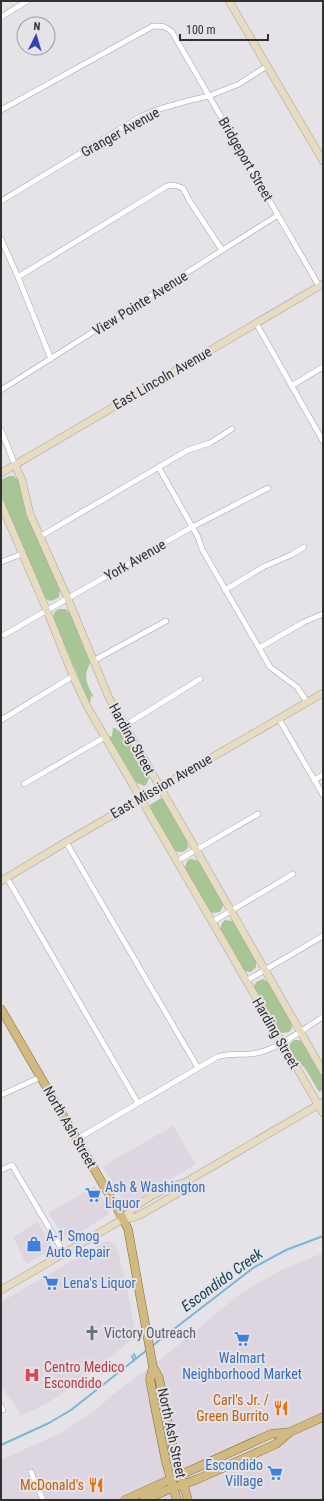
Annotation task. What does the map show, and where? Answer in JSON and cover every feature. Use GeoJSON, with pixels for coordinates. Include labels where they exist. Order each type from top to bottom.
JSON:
{"type":"FeatureCollection","features":[{"type":"Feature","properties":{"kind":"main road","name":"North Ash Street"},"geometry":{"type":"LineString","coordinates":[[2,1014],[41,1077],[113,1200],[128,1229],[152,1363],[159,1378],[169,1433],[188,1500]]}},
{"type":"Feature","properties":{"kind":"main road","name":"North Ash Street"},"geometry":{"type":"LineString","coordinates":[[152,1363],[150,1379],[161,1440],[172,1484],[178,1500]]}},
{"type":"Feature","properties":{"kind":"main road"},"geometry":{"type":"LineString","coordinates":[[125,1500],[172,1484],[183,1484],[198,1480],[276,1444],[290,1432],[323,1417]]}},
{"type":"Feature","properties":{"kind":"main road"},"geometry":{"type":"LineString","coordinates":[[144,1500],[172,1484],[180,1476],[271,1434],[290,1432]]}},
{"type":"Feature","properties":{"kind":"street"},"geometry":{"type":"LineString","coordinates":[[1,17],[26,1]]}},
{"type":"Feature","properties":{"kind":"street"},"geometry":{"type":"LineString","coordinates":[[229,1],[323,161]]}},
{"type":"Feature","properties":{"kind":"street","name":"Bridgeport Street"},"geometry":{"type":"LineString","coordinates":[[1,110],[153,26],[163,26],[172,32],[278,215],[321,285]]}},
{"type":"Feature","properties":{"kind":"street","name":"Granger Avenue"},"geometry":{"type":"LineString","coordinates":[[1,201],[140,117],[156,110],[209,96],[239,84],[266,66]]}},
{"type":"Feature","properties":{"kind":"street"},"geometry":{"type":"LineString","coordinates":[[18,277],[167,186],[174,185],[183,188],[189,200],[222,250]]}},
{"type":"Feature","properties":{"kind":"street","name":"View Pointe Avenue"},"geometry":{"type":"LineString","coordinates":[[1,390],[278,215]]}},
{"type":"Feature","properties":{"kind":"street"},"geometry":{"type":"LineString","coordinates":[[1,239],[51,359]]}},
{"type":"Feature","properties":{"kind":"street","name":"East Lincoln Avenue"},"geometry":{"type":"LineString","coordinates":[[1,472],[321,285]]}},
{"type":"Feature","properties":{"kind":"street"},"geometry":{"type":"LineString","coordinates":[[256,323],[323,441]]}},
{"type":"Feature","properties":{"kind":"street"},"geometry":{"type":"LineString","coordinates":[[291,386],[323,367]]}},
{"type":"Feature","properties":{"kind":"street"},"geometry":{"type":"LineString","coordinates":[[41,536],[188,450],[210,443],[232,429]]}},
{"type":"Feature","properties":{"kind":"street","name":"Harding Street"},"geometry":{"type":"LineString","coordinates":[[1,430],[22,480],[30,514],[41,536],[109,698],[323,1072]]}},
{"type":"Feature","properties":{"kind":"street"},"geometry":{"type":"LineString","coordinates":[[159,468],[192,527],[202,549],[270,667],[298,687],[307,702]]}},
{"type":"Feature","properties":{"kind":"street","name":"York Avenue"},"geometry":{"type":"LineString","coordinates":[[4,635],[192,527],[268,488]]}},
{"type":"Feature","properties":{"kind":"street","name":"Harding Street"},"geometry":{"type":"LineString","coordinates":[[1,504],[73,676],[105,737],[246,981],[321,1104],[323,1113]]}},
{"type":"Feature","properties":{"kind":"street"},"geometry":{"type":"LineString","coordinates":[[225,590],[263,567],[291,555],[304,547]]}},
{"type":"Feature","properties":{"kind":"street"},"geometry":{"type":"LineString","coordinates":[[1,562],[22,554]]}},
{"type":"Feature","properties":{"kind":"street"},"geometry":{"type":"LineString","coordinates":[[259,648],[304,622],[323,614]]}},
{"type":"Feature","properties":{"kind":"street"},"geometry":{"type":"LineString","coordinates":[[93,661],[166,621]]}},
{"type":"Feature","properties":{"kind":"street"},"geometry":{"type":"LineString","coordinates":[[1,720],[73,676]]}},
{"type":"Feature","properties":{"kind":"street"},"geometry":{"type":"LineString","coordinates":[[124,726],[200,680]]}},
{"type":"Feature","properties":{"kind":"street","name":"East Mission Avenue"},"geometry":{"type":"LineString","coordinates":[[4,880],[159,787],[323,693]]}},
{"type":"Feature","properties":{"kind":"street"},"geometry":{"type":"LineString","coordinates":[[279,719],[323,795]]}},
{"type":"Feature","properties":{"kind":"street"},"geometry":{"type":"LineString","coordinates":[[24,784],[105,737]]}},
{"type":"Feature","properties":{"kind":"street"},"geometry":{"type":"LineString","coordinates":[[314,780],[323,775]]}},
{"type":"Feature","properties":{"kind":"street"},"geometry":{"type":"LineString","coordinates":[[177,861],[258,814]]}},
{"type":"Feature","properties":{"kind":"street"},"geometry":{"type":"LineString","coordinates":[[66,842],[198,1068]]}},
{"type":"Feature","properties":{"kind":"street"},"geometry":{"type":"LineString","coordinates":[[212,922],[293,874]]}},
{"type":"Feature","properties":{"kind":"street"},"geometry":{"type":"LineString","coordinates":[[4,880],[138,1103]]}},
{"type":"Feature","properties":{"kind":"street"},"geometry":{"type":"LineString","coordinates":[[246,981],[323,936]]}},
{"type":"Feature","properties":{"kind":"street"},"geometry":{"type":"LineString","coordinates":[[77,1139],[217,1057],[223,1055],[256,1053],[282,1042],[323,1017]]}},
{"type":"Feature","properties":{"kind":"street"},"geometry":{"type":"LineString","coordinates":[[1,1095],[41,1077]]}},
{"type":"Feature","properties":{"kind":"street"},"geometry":{"type":"LineString","coordinates":[[1,1290],[123,1219],[128,1212],[170,1186],[184,1183],[321,1104]]}},
{"type":"Feature","properties":{"kind":"street"},"geometry":{"type":"LineString","coordinates":[[1,1170],[12,1165],[64,1253]]}},
{"type":"Feature","properties":{"kind":"street"},"geometry":{"type":"LineString","coordinates":[[31,1472],[43,1500]]}},
{"type":"Feature","properties":{"kind":"shaded area"},"geometry":{"type":"Polygon","coordinates":[[[173,1126],[196,1164],[128,1204],[125,1204],[103,1166],[173,1126]]]}},
{"type":"Feature","properties":{"kind":"shaded area"},"geometry":{"type":"Polygon","coordinates":[[[95,1186],[109,1210],[108,1215],[72,1237],[65,1239],[49,1213],[95,1186]]]}},
{"type":"Feature","properties":{"kind":"shaded area","name":"A-1 Smog Auto Repair"},"geometry":{"type":"Polygon","coordinates":[[[38,1222],[51,1247],[49,1251],[26,1264],[13,1237],[38,1222]]]}},
{"type":"Feature","properties":{"kind":"shaded area"},"geometry":{"type":"Polygon","coordinates":[[[106,1241],[112,1242],[116,1246],[126,1281],[136,1336],[78,1384],[44,1405],[21,1416],[1,1387],[1,1302],[106,1241]]]}},
{"type":"Feature","properties":{"kind":"shaded area"},"geometry":{"type":"Polygon","coordinates":[[[323,1253],[323,1500],[1,1500],[1,1460],[63,1432],[98,1408],[111,1396],[161,1359],[240,1294],[279,1271],[323,1253]]]}},
{"type":"Feature","properties":{"kind":"green space"},"geometry":{"type":"Polygon","coordinates":[[[13,475],[19,481],[28,515],[60,589],[59,597],[53,600],[47,600],[44,596],[1,497],[1,480],[13,475]]]}},
{"type":"Feature","properties":{"kind":"green space"},"geometry":{"type":"Polygon","coordinates":[[[58,609],[66,609],[70,613],[90,663],[86,680],[94,697],[91,696],[90,704],[53,618],[54,613],[58,609]]]}},
{"type":"Feature","properties":{"kind":"green space"},"geometry":{"type":"Polygon","coordinates":[[[113,728],[123,731],[150,776],[146,785],[144,786],[138,783],[137,784],[109,737],[112,736],[113,728]]]}},
{"type":"Feature","properties":{"kind":"green space"},"geometry":{"type":"Polygon","coordinates":[[[161,798],[164,800],[187,840],[188,848],[183,852],[178,852],[173,849],[151,809],[150,805],[161,798]]]}},
{"type":"Feature","properties":{"kind":"green space"},"geometry":{"type":"Polygon","coordinates":[[[190,859],[196,860],[200,863],[222,901],[223,906],[220,912],[213,913],[208,910],[185,868],[187,861],[190,859]]]}},
{"type":"Feature","properties":{"kind":"green space"},"geometry":{"type":"Polygon","coordinates":[[[225,920],[232,921],[235,924],[256,960],[256,967],[251,972],[244,971],[220,929],[225,920]]]}},
{"type":"Feature","properties":{"kind":"green space"},"geometry":{"type":"Polygon","coordinates":[[[263,979],[269,983],[291,1022],[292,1028],[289,1032],[280,1032],[254,987],[256,982],[263,979]]]}},
{"type":"Feature","properties":{"kind":"green space"},"geometry":{"type":"Polygon","coordinates":[[[294,1040],[299,1040],[302,1042],[323,1078],[323,1090],[319,1092],[305,1068],[294,1057],[289,1048],[290,1044],[294,1040]]]}},
{"type":"Feature","properties":{"kind":"waterway","name":"Escondido Creek"},"geometry":{"type":"LineString","coordinates":[[152,1346],[253,1268],[286,1250],[323,1236]]}},
{"type":"Feature","properties":{"kind":"waterway","name":"Escondido Creek"},"geometry":{"type":"LineString","coordinates":[[1,1445],[49,1423],[71,1410],[147,1350]]}},
{"type":"Feature","properties":{"kind":"waterway","name":"Escondido Creek"},"geometry":{"type":"LineString","coordinates":[[134,1354],[136,1359]]}},
{"type":"Feature","properties":{"kind":"waterway","name":"Escondido Creek"},"geometry":{"type":"LineString","coordinates":[[132,1356],[134,1361]]}},
{"type":"Feature","properties":{"kind":"place","name":"Ash & Washington Liquor"},"geometry":{"type":"Point","coordinates":[93,1195]}},
{"type":"Feature","properties":{"kind":"place","name":"A-1 Smog Auto Repair"},"geometry":{"type":"Point","coordinates":[34,1244]}},
{"type":"Feature","properties":{"kind":"place","name":"Lena's Liquor"},"geometry":{"type":"Point","coordinates":[51,1283]}},
{"type":"Feature","properties":{"kind":"place","name":"Victory Outreach"},"geometry":{"type":"Point","coordinates":[92,1333]}},
{"type":"Feature","properties":{"kind":"place","name":"Walmart Neighborhood Market"},"geometry":{"type":"Point","coordinates":[242,1339]}},
{"type":"Feature","properties":{"kind":"place","name":"Centro Medico Escondido"},"geometry":{"type":"Point","coordinates":[32,1375]}},
{"type":"Feature","properties":{"kind":"place","name":"Carl's Jr. / Green Burrito"},"geometry":{"type":"Point","coordinates":[281,1408]}},
{"type":"Feature","properties":{"kind":"place","name":"Escondido Village"},"geometry":{"type":"Point","coordinates":[275,1473]}},
{"type":"Feature","properties":{"kind":"place","name":"McDonald's"},"geometry":{"type":"Point","coordinates":[96,1485]}}]}
